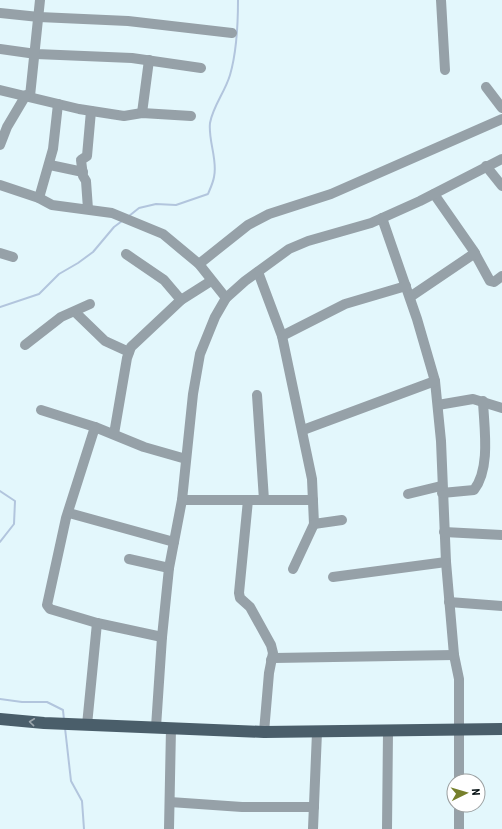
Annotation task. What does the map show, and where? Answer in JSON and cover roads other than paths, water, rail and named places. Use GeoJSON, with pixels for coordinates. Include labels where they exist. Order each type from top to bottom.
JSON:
{"type":"FeatureCollection","features":[{"type":"Feature","properties":{"kind":"main road"},"geometry":{"type":"LineString","coordinates":[[0,719],[87,725],[264,732],[388,732],[502,729]]}},
{"type":"Feature","properties":{"kind":"street"},"geometry":{"type":"LineString","coordinates":[[0,145],[7,127],[28,96],[36,54],[40,0]]}},
{"type":"Feature","properties":{"kind":"street"},"geometry":{"type":"LineString","coordinates":[[441,0],[445,70]]}},
{"type":"Feature","properties":{"kind":"street"},"geometry":{"type":"LineString","coordinates":[[0,13],[39,17],[128,21],[232,32]]}},
{"type":"Feature","properties":{"kind":"street"},"geometry":{"type":"LineString","coordinates":[[0,49],[36,54],[149,60],[202,68]]}},
{"type":"Feature","properties":{"kind":"street"},"geometry":{"type":"LineString","coordinates":[[142,113],[149,60]]}},
{"type":"Feature","properties":{"kind":"street"},"geometry":{"type":"LineString","coordinates":[[486,87],[502,108]]}},
{"type":"Feature","properties":{"kind":"street"},"geometry":{"type":"LineString","coordinates":[[0,90],[91,111],[124,116],[142,113],[191,116]]}},
{"type":"Feature","properties":{"kind":"street"},"geometry":{"type":"LineString","coordinates":[[38,198],[50,165],[58,104]]}},
{"type":"Feature","properties":{"kind":"street"},"geometry":{"type":"LineString","coordinates":[[88,209],[86,181],[81,160],[88,156],[91,111]]}},
{"type":"Feature","properties":{"kind":"street"},"geometry":{"type":"LineString","coordinates":[[199,264],[248,225],[269,214],[344,189],[502,119]]}},
{"type":"Feature","properties":{"kind":"street"},"geometry":{"type":"LineString","coordinates":[[156,727],[162,637],[169,568],[182,500],[193,394],[200,354],[215,317],[226,298],[289,249],[382,218],[434,194],[502,159]]}},
{"type":"Feature","properties":{"kind":"street"},"geometry":{"type":"LineString","coordinates":[[50,165],[83,172]]}},
{"type":"Feature","properties":{"kind":"street"},"geometry":{"type":"LineString","coordinates":[[486,166],[502,186]]}},
{"type":"Feature","properties":{"kind":"street"},"geometry":{"type":"LineString","coordinates":[[0,185],[38,198],[52,205],[112,213],[163,234],[199,264],[226,298]]}},
{"type":"Feature","properties":{"kind":"street"},"geometry":{"type":"LineString","coordinates":[[434,194],[474,253],[490,281],[494,282],[502,276]]}},
{"type":"Feature","properties":{"kind":"street"},"geometry":{"type":"LineString","coordinates":[[382,218],[410,297],[435,382],[438,405],[441,490],[449,602],[454,655],[459,679],[459,773]]}},
{"type":"Feature","properties":{"kind":"street"},"geometry":{"type":"LineString","coordinates":[[0,253],[13,257]]}},
{"type":"Feature","properties":{"kind":"street"},"geometry":{"type":"LineString","coordinates":[[410,297],[474,253]]}},
{"type":"Feature","properties":{"kind":"street"},"geometry":{"type":"LineString","coordinates":[[126,254],[164,280],[181,300]]}},
{"type":"Feature","properties":{"kind":"street"},"geometry":{"type":"LineString","coordinates":[[258,272],[282,336],[303,430],[312,479],[314,524],[293,569]]}},
{"type":"Feature","properties":{"kind":"street"},"geometry":{"type":"LineString","coordinates":[[114,434],[131,347],[181,300],[211,281]]}},
{"type":"Feature","properties":{"kind":"street"},"geometry":{"type":"LineString","coordinates":[[282,336],[345,304],[406,286]]}},
{"type":"Feature","properties":{"kind":"street"},"geometry":{"type":"LineString","coordinates":[[25,345],[62,317],[90,304]]}},
{"type":"Feature","properties":{"kind":"street"},"geometry":{"type":"LineString","coordinates":[[75,312],[105,341],[129,352]]}},
{"type":"Feature","properties":{"kind":"street"},"geometry":{"type":"LineString","coordinates":[[303,430],[435,382]]}},
{"type":"Feature","properties":{"kind":"street"},"geometry":{"type":"LineString","coordinates":[[257,395],[264,500]]}},
{"type":"Feature","properties":{"kind":"street"},"geometry":{"type":"LineString","coordinates":[[438,405],[473,399],[502,408]]}},
{"type":"Feature","properties":{"kind":"street"},"geometry":{"type":"LineString","coordinates":[[408,494],[441,490],[474,490],[478,485],[485,457],[483,401]]}},
{"type":"Feature","properties":{"kind":"street"},"geometry":{"type":"LineString","coordinates":[[41,410],[96,427],[144,447],[186,459]]}},
{"type":"Feature","properties":{"kind":"street"},"geometry":{"type":"LineString","coordinates":[[96,427],[69,513],[47,605],[50,609],[97,623],[162,637]]}},
{"type":"Feature","properties":{"kind":"street"},"geometry":{"type":"LineString","coordinates":[[182,500],[313,500]]}},
{"type":"Feature","properties":{"kind":"street"},"geometry":{"type":"LineString","coordinates":[[248,500],[239,593],[240,598],[250,607],[271,645],[273,653],[264,732]]}},
{"type":"Feature","properties":{"kind":"street"},"geometry":{"type":"LineString","coordinates":[[69,513],[174,542]]}},
{"type":"Feature","properties":{"kind":"street"},"geometry":{"type":"LineString","coordinates":[[314,524],[342,520]]}},
{"type":"Feature","properties":{"kind":"street"},"geometry":{"type":"LineString","coordinates":[[444,532],[502,536]]}},
{"type":"Feature","properties":{"kind":"street"},"geometry":{"type":"LineString","coordinates":[[129,559],[169,568]]}},
{"type":"Feature","properties":{"kind":"street"},"geometry":{"type":"LineString","coordinates":[[333,576],[446,562]]}},
{"type":"Feature","properties":{"kind":"street"},"geometry":{"type":"LineString","coordinates":[[449,602],[502,606]]}},
{"type":"Feature","properties":{"kind":"street"},"geometry":{"type":"LineString","coordinates":[[87,725],[97,623]]}},
{"type":"Feature","properties":{"kind":"street"},"geometry":{"type":"LineString","coordinates":[[271,660],[274,658],[454,655]]}},
{"type":"Feature","properties":{"kind":"street"},"geometry":{"type":"LineString","coordinates":[[169,829],[171,728]]}},
{"type":"Feature","properties":{"kind":"street"},"geometry":{"type":"LineString","coordinates":[[313,829],[317,732]]}},
{"type":"Feature","properties":{"kind":"street"},"geometry":{"type":"LineString","coordinates":[[388,732],[388,829]]}},
{"type":"Feature","properties":{"kind":"street"},"geometry":{"type":"LineString","coordinates":[[170,802],[242,807],[314,807]]}},
{"type":"Feature","properties":{"kind":"street"},"geometry":{"type":"LineString","coordinates":[[459,813],[459,829]]}},
{"type":"Feature","properties":{"kind":"waterway"},"geometry":{"type":"LineString","coordinates":[[129,216],[139,208],[156,204],[176,205],[208,194],[215,171],[210,137],[210,123],[230,75],[237,38],[238,0]]}},
{"type":"Feature","properties":{"kind":"waterway"},"geometry":{"type":"LineString","coordinates":[[0,307],[39,294],[59,274],[93,252],[114,227],[122,221]]}},
{"type":"Feature","properties":{"kind":"waterway"},"geometry":{"type":"LineString","coordinates":[[0,491],[15,501],[14,524],[0,542]]}},
{"type":"Feature","properties":{"kind":"waterway"},"geometry":{"type":"LineString","coordinates":[[0,699],[22,702],[47,702],[63,710],[64,720]]}},
{"type":"Feature","properties":{"kind":"waterway"},"geometry":{"type":"LineString","coordinates":[[65,728],[71,781],[82,801],[84,829]]}}]}
